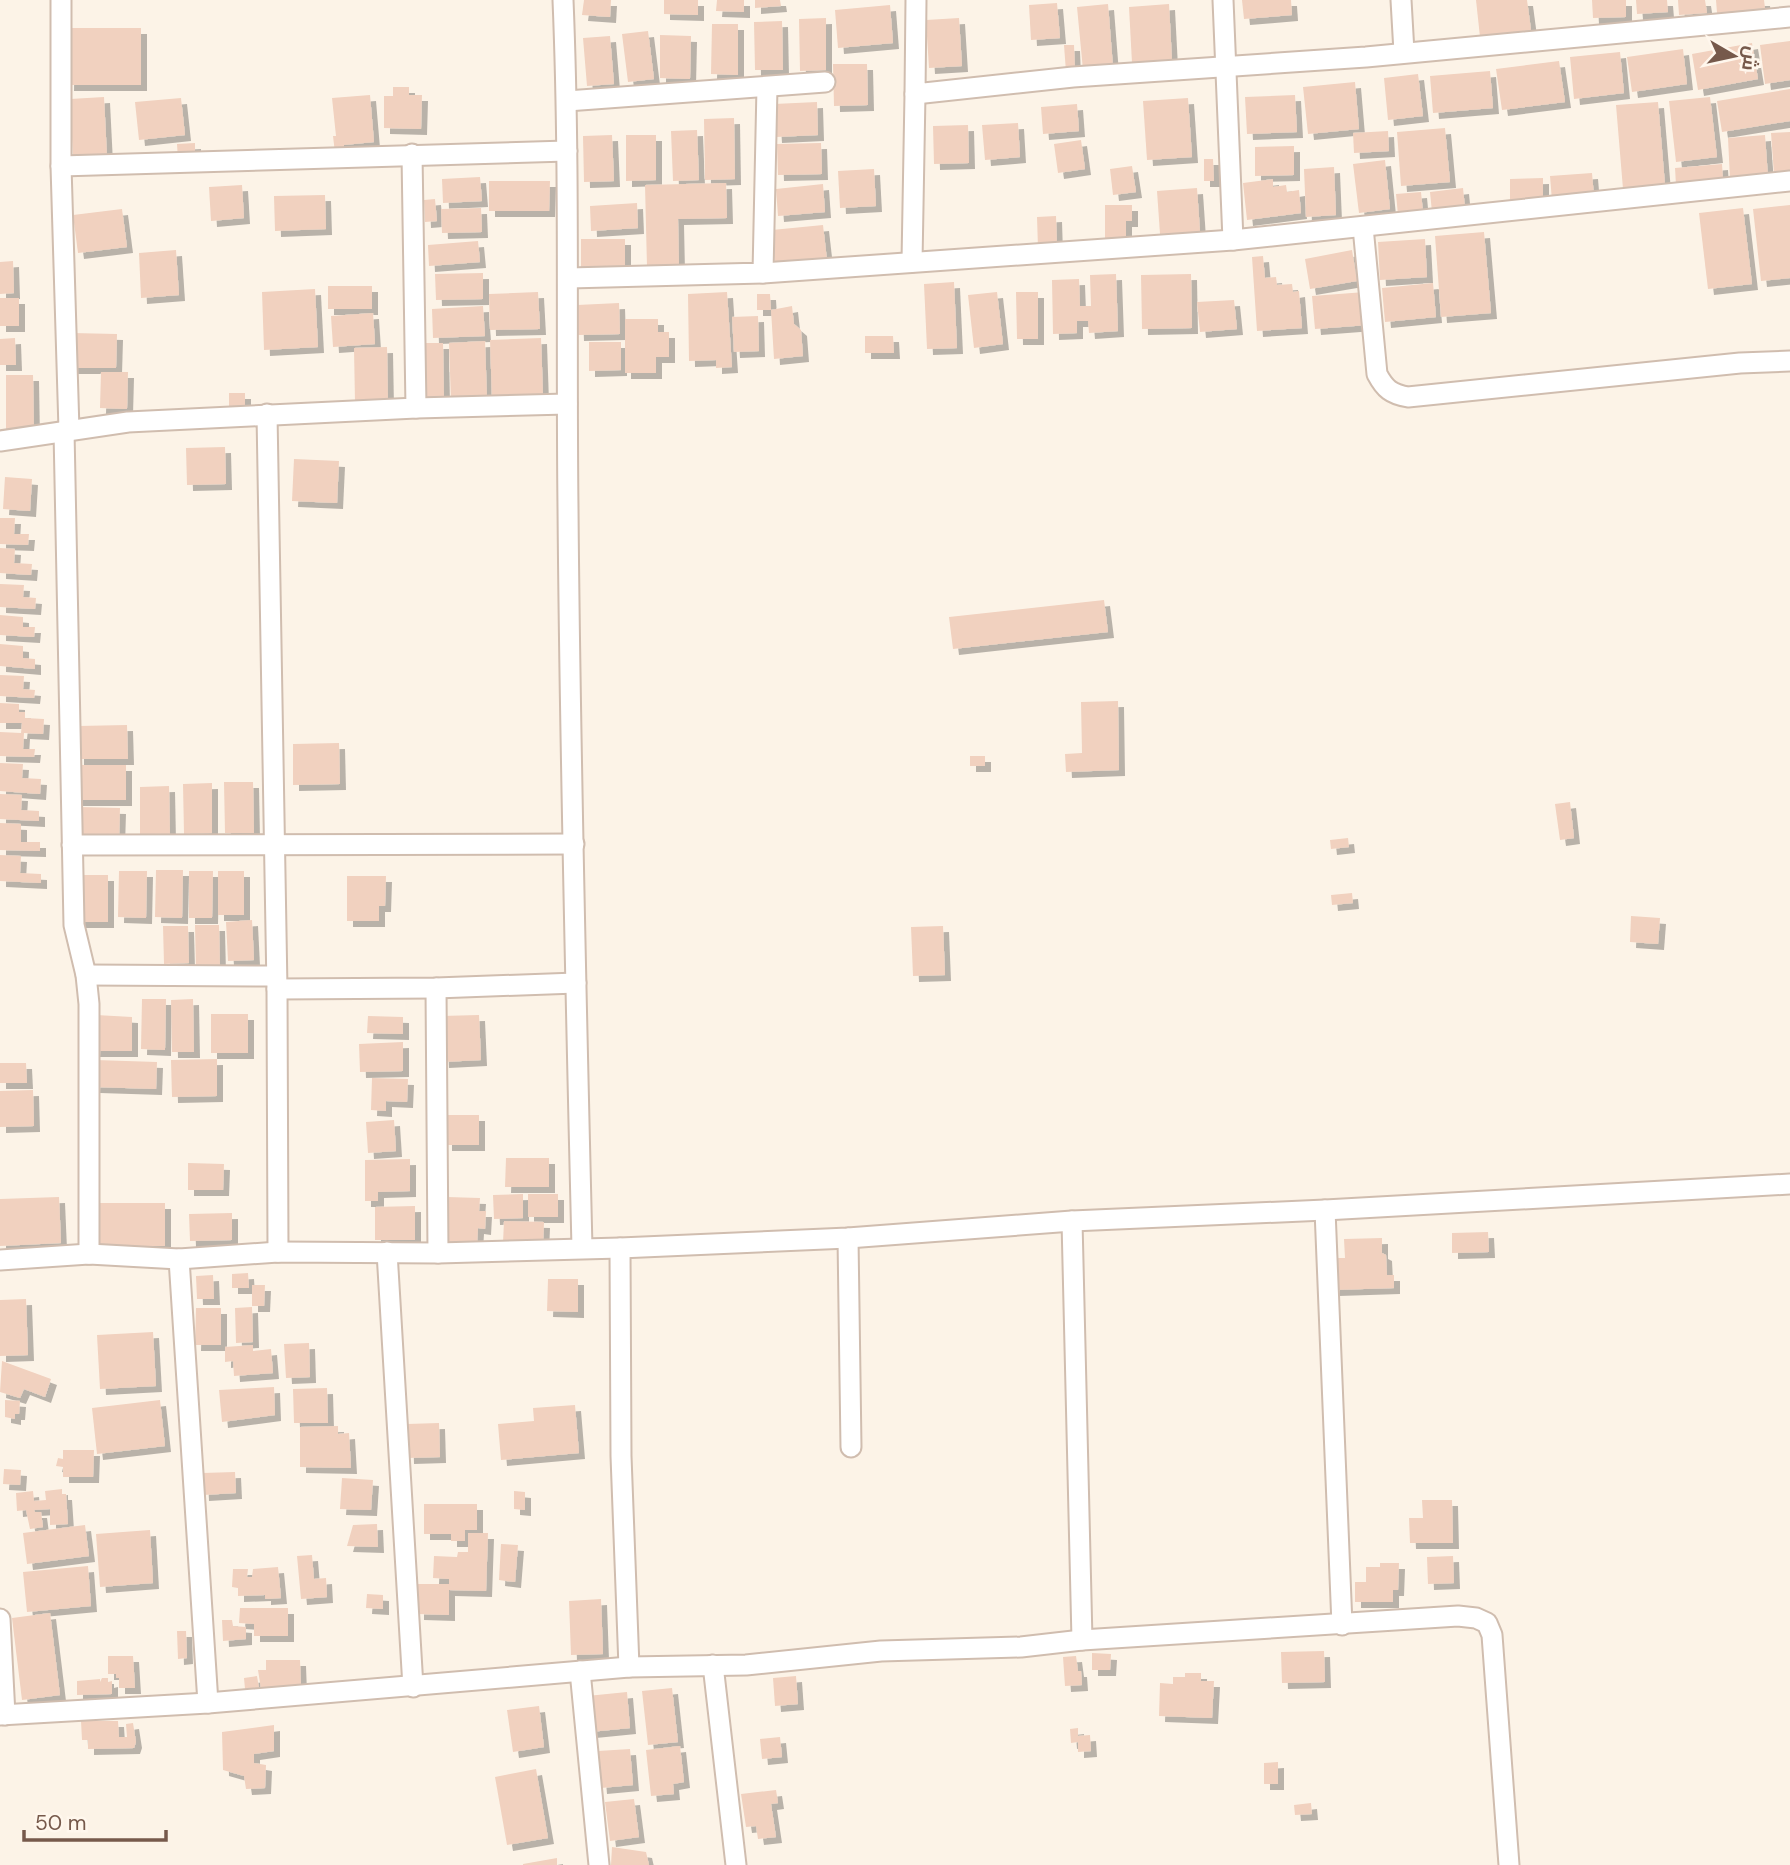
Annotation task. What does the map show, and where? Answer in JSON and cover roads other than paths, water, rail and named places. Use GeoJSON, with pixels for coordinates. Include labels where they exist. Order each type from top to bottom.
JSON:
{"type":"FeatureCollection","features":[{"type":"Feature","properties":{"kind":"street"},"geometry":{"type":"LineString","coordinates":[[61,0],[61,166],[72,845],[74,925],[86,975],[89,1004],[89,1254]]}},
{"type":"Feature","properties":{"kind":"street"},"geometry":{"type":"LineString","coordinates":[[564,0],[569,278],[567,404],[582,1248]]}},
{"type":"Feature","properties":{"kind":"street"},"geometry":{"type":"LineString","coordinates":[[912,262],[916,0]]}},
{"type":"Feature","properties":{"kind":"street"},"geometry":{"type":"LineString","coordinates":[[1223,0],[1233,240]]}},
{"type":"Feature","properties":{"kind":"street"},"geometry":{"type":"LineString","coordinates":[[1401,0],[1404,52]]}},
{"type":"Feature","properties":{"kind":"street"},"geometry":{"type":"LineString","coordinates":[[915,94],[1073,77],[1404,52],[1790,17]]}},
{"type":"Feature","properties":{"kind":"street"},"geometry":{"type":"LineString","coordinates":[[567,102],[825,82]]}},
{"type":"Feature","properties":{"kind":"street"},"geometry":{"type":"LineString","coordinates":[[763,273],[767,86]]}},
{"type":"Feature","properties":{"kind":"street"},"geometry":{"type":"LineString","coordinates":[[61,166],[567,151]]}},
{"type":"Feature","properties":{"kind":"street"},"geometry":{"type":"LineString","coordinates":[[412,154],[416,408]]}},
{"type":"Feature","properties":{"kind":"street"},"geometry":{"type":"LineString","coordinates":[[569,278],[763,273],[1233,240],[1790,181]]}},
{"type":"Feature","properties":{"kind":"street"},"geometry":{"type":"LineString","coordinates":[[1363,228],[1377,374],[1384,387],[1393,394],[1408,397],[1790,360]]}},
{"type":"Feature","properties":{"kind":"street"},"geometry":{"type":"LineString","coordinates":[[0,441],[128,422],[267,414],[567,404]]}},
{"type":"Feature","properties":{"kind":"street"},"geometry":{"type":"LineString","coordinates":[[267,414],[277,982],[278,1252]]}},
{"type":"Feature","properties":{"kind":"street"},"geometry":{"type":"LineString","coordinates":[[72,845],[574,844]]}},
{"type":"Feature","properties":{"kind":"street"},"geometry":{"type":"LineString","coordinates":[[86,975],[436,988],[576,983]]}},
{"type":"Feature","properties":{"kind":"street"},"geometry":{"type":"LineString","coordinates":[[436,988],[438,1253]]}},
{"type":"Feature","properties":{"kind":"street"},"geometry":{"type":"LineString","coordinates":[[0,1261],[89,1254],[179,1259],[278,1252],[438,1253],[620,1248],[848,1238],[1072,1221],[1790,1184]]}},
{"type":"Feature","properties":{"kind":"street"},"geometry":{"type":"LineString","coordinates":[[1325,1210],[1342,1625]]}},
{"type":"Feature","properties":{"kind":"street"},"geometry":{"type":"LineString","coordinates":[[1072,1221],[1082,1640]]}},
{"type":"Feature","properties":{"kind":"street"},"geometry":{"type":"LineString","coordinates":[[848,1238],[850,1447]]}},
{"type":"Feature","properties":{"kind":"street"},"geometry":{"type":"LineString","coordinates":[[620,1248],[621,1457],[629,1668]]}},
{"type":"Feature","properties":{"kind":"street"},"geometry":{"type":"LineString","coordinates":[[387,1252],[413,1686]]}},
{"type":"Feature","properties":{"kind":"street"},"geometry":{"type":"LineString","coordinates":[[179,1259],[208,1703]]}},
{"type":"Feature","properties":{"kind":"street"},"geometry":{"type":"LineString","coordinates":[[0,1619],[3,1715],[208,1703],[580,1671],[746,1665],[881,1651],[1021,1647],[1082,1640],[1458,1616],[1476,1618],[1488,1623],[1492,1635],[1509,1865]]}},
{"type":"Feature","properties":{"kind":"street"},"geometry":{"type":"LineString","coordinates":[[713,1665],[736,1865]]}},
{"type":"Feature","properties":{"kind":"street"},"geometry":{"type":"LineString","coordinates":[[580,1671],[599,1865]]}}]}
